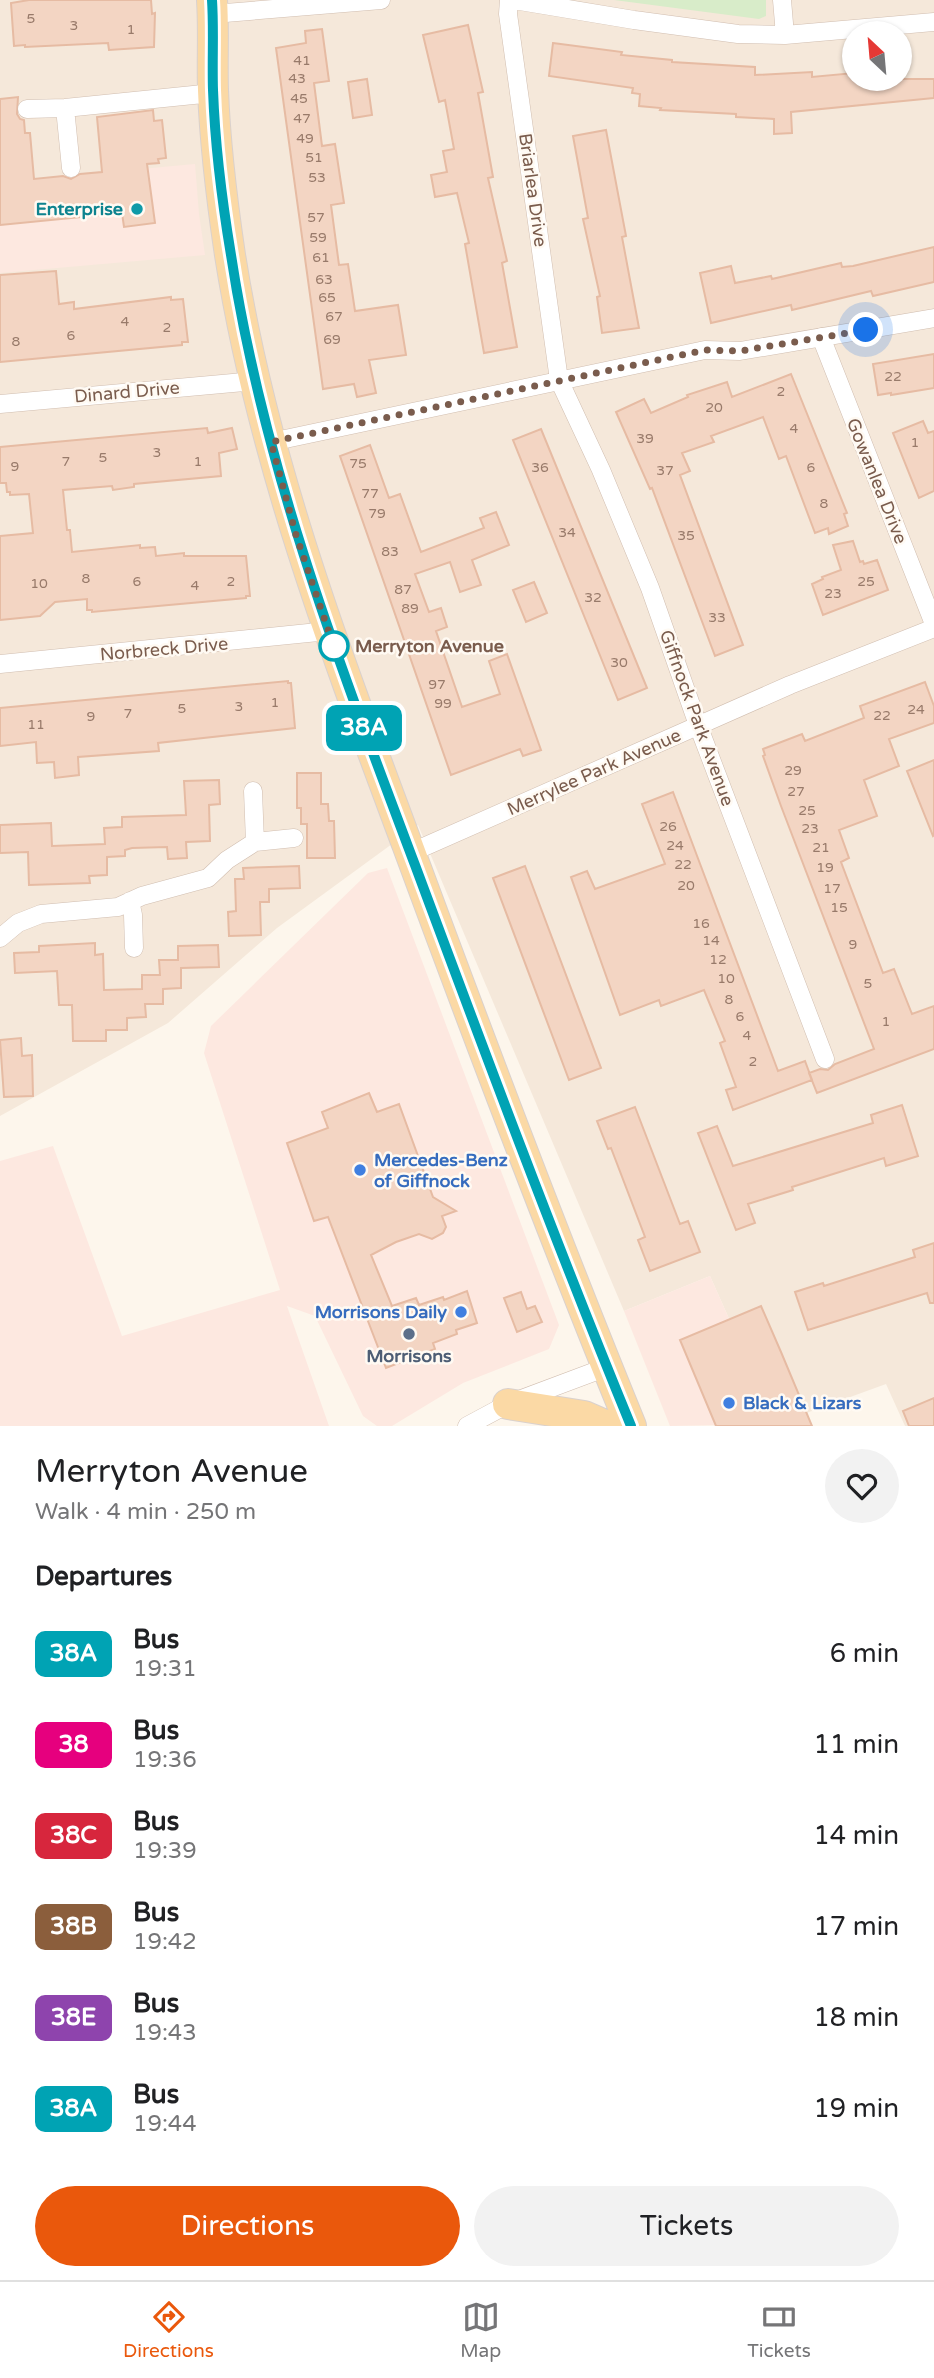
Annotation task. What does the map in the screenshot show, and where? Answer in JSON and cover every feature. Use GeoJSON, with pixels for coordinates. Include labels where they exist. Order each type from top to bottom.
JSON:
{"type":"FeatureCollection","features":[{"type":"Feature","properties":{"kind":"main road"},"geometry":{"type":"LineString","coordinates":[[212,7],[213,93],[231,256],[255,381],[296,535],[328,631],[495,1080],[631,1426]]}},
{"type":"Feature","properties":{"kind":"main road"},"geometry":{"type":"LineString","coordinates":[[508,1404],[584,1416],[607,1426]]}},
{"type":"Feature","properties":{"kind":"street"},"geometry":{"type":"LineString","coordinates":[[212,7],[381,0]]}},
{"type":"Feature","properties":{"kind":"street"},"geometry":{"type":"LineString","coordinates":[[512,0],[738,34],[785,35],[934,22]]}},
{"type":"Feature","properties":{"kind":"street","name":"Briarlea Drive"},"geometry":{"type":"LineString","coordinates":[[512,0],[508,14],[559,380]]}},
{"type":"Feature","properties":{"kind":"street"},"geometry":{"type":"LineString","coordinates":[[782,0],[785,35]]}},
{"type":"Feature","properties":{"kind":"street"},"geometry":{"type":"LineString","coordinates":[[27,109],[65,108],[213,93]]}},
{"type":"Feature","properties":{"kind":"street"},"geometry":{"type":"LineString","coordinates":[[65,108],[71,168]]}},
{"type":"Feature","properties":{"kind":"street"},"geometry":{"type":"LineString","coordinates":[[271,442],[705,350],[740,351],[934,318]]}},
{"type":"Feature","properties":{"kind":"street","name":"Gowanlea Drive"},"geometry":{"type":"LineString","coordinates":[[821,337],[934,626]]}},
{"type":"Feature","properties":{"kind":"street","name":"Giffnock Park Avenue"},"geometry":{"type":"LineString","coordinates":[[559,380],[601,470],[650,589],[698,725],[825,1059]]}},
{"type":"Feature","properties":{"kind":"street","name":"Dinard Drive"},"geometry":{"type":"LineString","coordinates":[[0,404],[255,381]]}},
{"type":"Feature","properties":{"kind":"street","name":"Merrylee Park Avenue"},"geometry":{"type":"LineString","coordinates":[[410,853],[790,685],[934,626]]}},
{"type":"Feature","properties":{"kind":"street","name":"Norbreck Drive"},"geometry":{"type":"LineString","coordinates":[[0,664],[328,631]]}},
{"type":"Feature","properties":{"kind":"street"},"geometry":{"type":"LineString","coordinates":[[253,791],[255,842]]}},
{"type":"Feature","properties":{"kind":"street"},"geometry":{"type":"LineString","coordinates":[[0,938],[18,923],[41,914],[118,907],[208,878],[227,860],[255,842],[294,838]]}},
{"type":"Feature","properties":{"kind":"street"},"geometry":{"type":"LineString","coordinates":[[130,901],[134,948]]}},
{"type":"Feature","properties":{"kind":"street"},"geometry":{"type":"LineString","coordinates":[[467,1426],[508,1404],[607,1367]]}},
{"type":"Feature","properties":{"kind":"shaded area"},"geometry":{"type":"Polygon","coordinates":[[[0,0],[934,0],[934,1426],[905,1426],[886,1384],[776,1424],[710,1276],[624,1311],[418,825],[277,928],[168,1023],[0,1116],[0,0]]]}},
{"type":"Feature","properties":{"kind":"shaded area"},"geometry":{"type":"Polygon","coordinates":[[[195,164],[205,255],[0,273],[0,182],[195,164]]]}},
{"type":"Feature","properties":{"kind":"shaded area"},"geometry":{"type":"Polygon","coordinates":[[[387,868],[559,1325],[549,1349],[463,1383],[392,1426],[377,1426],[363,1416],[315,1316],[287,1306],[329,1426],[0,1426],[0,1161],[53,1146],[122,1336],[280,1290],[204,1053],[211,1026],[368,873],[387,868]]]}},
{"type":"Feature","properties":{"kind":"shaded area"},"geometry":{"type":"Polygon","coordinates":[[[710,1276],[776,1424],[670,1426],[624,1311],[710,1276]]]}},
{"type":"Feature","properties":{"kind":"green space"},"geometry":{"type":"Polygon","coordinates":[[[614,0],[766,0],[766,16],[759,19],[614,0]]]}},
{"type":"Feature","properties":{"kind":"building"},"geometry":{"type":"Polygon","coordinates":[[[29,0],[151,0],[152,14],[155,13],[154,47],[109,50],[108,43],[14,46],[11,3],[29,0]]]}},
{"type":"Feature","properties":{"kind":"building"},"geometry":{"type":"Polygon","coordinates":[[[468,25],[483,92],[478,93],[493,177],[488,178],[507,261],[502,263],[517,347],[484,353],[465,244],[469,243],[457,193],[435,197],[431,175],[447,172],[443,151],[454,149],[445,100],[439,102],[423,35],[468,25]]]}},
{"type":"Feature","properties":{"kind":"building"},"geometry":{"type":"Polygon","coordinates":[[[322,29],[329,81],[314,83],[322,146],[335,144],[344,203],[331,205],[339,265],[348,264],[355,311],[398,305],[406,355],[369,360],[376,393],[357,397],[354,384],[323,389],[276,48],[306,43],[305,31],[322,29]]]}},
{"type":"Feature","properties":{"kind":"building"},"geometry":{"type":"Polygon","coordinates":[[[553,43],[672,62],[755,67],[755,75],[812,72],[812,77],[842,74],[842,91],[912,91],[912,79],[934,79],[934,98],[791,112],[792,133],[774,134],[774,119],[639,106],[640,94],[632,93],[633,88],[549,76],[553,43]]]}},
{"type":"Feature","properties":{"kind":"building"},"geometry":{"type":"Polygon","coordinates":[[[367,79],[372,115],[353,118],[348,82],[367,79]]]}},
{"type":"Feature","properties":{"kind":"building"},"geometry":{"type":"Polygon","coordinates":[[[18,97],[17,114],[24,120],[25,133],[30,133],[34,179],[63,176],[71,179],[80,174],[102,172],[97,117],[153,110],[154,121],[162,120],[166,158],[158,159],[159,163],[147,164],[155,223],[124,227],[122,213],[0,225],[0,99],[18,97]]]}},
{"type":"Feature","properties":{"kind":"building"},"geometry":{"type":"Polygon","coordinates":[[[606,130],[626,236],[622,237],[639,328],[602,333],[597,297],[600,296],[583,219],[588,218],[573,136],[606,130]]]}},
{"type":"Feature","properties":{"kind":"building"},"geometry":{"type":"Polygon","coordinates":[[[934,247],[934,282],[873,296],[871,291],[792,310],[791,305],[711,323],[700,273],[731,266],[735,283],[771,276],[772,279],[841,263],[842,267],[853,266],[934,247]]]}},
{"type":"Feature","properties":{"kind":"building"},"geometry":{"type":"Polygon","coordinates":[[[56,271],[59,304],[74,302],[74,309],[171,297],[171,300],[183,299],[188,342],[182,342],[182,345],[0,362],[0,275],[56,271]]]}},
{"type":"Feature","properties":{"kind":"building"},"geometry":{"type":"Polygon","coordinates":[[[934,354],[934,388],[878,395],[873,364],[934,354]]]}},
{"type":"Feature","properties":{"kind":"building"},"geometry":{"type":"Polygon","coordinates":[[[791,374],[847,513],[844,514],[848,526],[829,534],[828,528],[815,533],[786,456],[779,459],[763,417],[711,436],[714,442],[682,453],[690,471],[680,475],[743,645],[715,656],[652,488],[650,489],[616,412],[644,399],[651,413],[688,397],[687,395],[727,382],[732,397],[791,374]]]}},
{"type":"Feature","properties":{"kind":"building"},"geometry":{"type":"Polygon","coordinates":[[[923,421],[928,433],[934,431],[934,491],[919,498],[893,433],[923,421]]]}},
{"type":"Feature","properties":{"kind":"building"},"geometry":{"type":"Polygon","coordinates":[[[207,428],[208,433],[232,428],[237,449],[219,453],[221,476],[134,484],[134,487],[113,490],[112,486],[63,490],[72,552],[140,545],[140,548],[155,547],[156,556],[184,553],[184,556],[246,556],[250,596],[92,612],[87,610],[87,599],[55,602],[40,616],[0,620],[0,536],[33,533],[29,494],[10,495],[6,483],[0,483],[0,447],[207,428]]]}},
{"type":"Feature","properties":{"kind":"building"},"geometry":{"type":"Polygon","coordinates":[[[541,429],[647,688],[618,700],[513,440],[541,429]]]}},
{"type":"Feature","properties":{"kind":"building"},"geometry":{"type":"Polygon","coordinates":[[[370,445],[389,498],[400,494],[421,552],[484,528],[480,518],[496,512],[509,545],[472,560],[481,585],[460,592],[450,562],[415,574],[429,612],[441,608],[447,627],[436,631],[462,707],[500,694],[489,661],[507,654],[541,750],[523,756],[520,749],[451,775],[340,456],[370,445]]]}},
{"type":"Feature","properties":{"kind":"building"},"geometry":{"type":"Polygon","coordinates":[[[853,541],[860,562],[863,561],[864,564],[877,560],[888,590],[823,615],[812,584],[841,570],[833,545],[853,541]]]}},
{"type":"Feature","properties":{"kind":"building"},"geometry":{"type":"Polygon","coordinates":[[[534,582],[547,613],[526,622],[513,590],[534,582]]]}},
{"type":"Feature","properties":{"kind":"building"},"geometry":{"type":"Polygon","coordinates":[[[288,681],[291,683],[295,728],[158,743],[159,751],[78,757],[79,775],[55,778],[54,762],[37,763],[36,742],[0,746],[0,708],[288,681]]]}},
{"type":"Feature","properties":{"kind":"building"},"geometry":{"type":"Polygon","coordinates":[[[925,682],[934,706],[934,723],[889,739],[899,766],[864,780],[877,816],[839,830],[849,858],[841,862],[883,973],[894,969],[912,1014],[934,1006],[934,1049],[817,1093],[809,1073],[820,1069],[828,1070],[835,1064],[874,1049],[781,806],[763,756],[763,749],[802,734],[805,741],[864,718],[860,706],[925,682]]]}},
{"type":"Feature","properties":{"kind":"building"},"geometry":{"type":"Polygon","coordinates":[[[934,760],[934,835],[933,836],[907,771],[934,760]]]}},
{"type":"Feature","properties":{"kind":"building"},"geometry":{"type":"Polygon","coordinates":[[[297,773],[321,773],[321,804],[328,804],[329,821],[334,821],[335,858],[307,858],[307,824],[301,824],[301,808],[297,808],[297,773]]]}},
{"type":"Feature","properties":{"kind":"building"},"geometry":{"type":"Polygon","coordinates":[[[219,780],[220,804],[209,805],[210,841],[186,842],[187,858],[168,859],[167,847],[132,848],[125,850],[125,856],[107,857],[107,875],[89,876],[90,883],[29,885],[28,852],[0,853],[0,825],[51,823],[52,846],[105,844],[104,828],[122,827],[122,817],[186,815],[184,781],[219,780]]]}},
{"type":"Feature","properties":{"kind":"building"},"geometry":{"type":"Polygon","coordinates":[[[673,792],[778,1071],[805,1061],[812,1080],[733,1110],[726,1090],[736,1087],[720,1043],[725,1041],[704,990],[661,1006],[659,1000],[620,1015],[571,877],[587,871],[595,889],[665,864],[642,804],[673,792]]]}},
{"type":"Feature","properties":{"kind":"building"},"geometry":{"type":"Polygon","coordinates":[[[299,866],[300,888],[269,889],[269,902],[260,902],[261,935],[229,936],[228,912],[236,911],[235,879],[244,879],[243,868],[299,866]]]}},
{"type":"Feature","properties":{"kind":"building"},"geometry":{"type":"Polygon","coordinates":[[[525,866],[601,1068],[569,1080],[493,878],[525,866]]]}},
{"type":"Feature","properties":{"kind":"building"},"geometry":{"type":"Polygon","coordinates":[[[95,943],[95,955],[103,954],[104,990],[142,989],[142,975],[160,975],[159,960],[178,960],[178,946],[218,945],[219,967],[181,968],[181,988],[163,989],[163,1004],[145,1004],[146,1017],[127,1018],[127,1030],[106,1030],[106,1041],[73,1041],[72,1005],[59,1005],[57,971],[15,973],[14,953],[39,952],[39,946],[95,943]]]}},
{"type":"Feature","properties":{"kind":"building"},"geometry":{"type":"Polygon","coordinates":[[[21,1038],[22,1056],[32,1055],[33,1096],[4,1097],[0,1040],[21,1038]]]}},
{"type":"Feature","properties":{"kind":"building","name":"Mercedes-Benz of Giffnock"},"geometry":{"type":"Polygon","coordinates":[[[369,1093],[377,1112],[399,1104],[433,1197],[456,1211],[442,1216],[446,1227],[443,1233],[432,1239],[419,1234],[371,1255],[392,1306],[416,1298],[419,1305],[443,1297],[444,1300],[467,1291],[477,1323],[456,1330],[457,1334],[433,1343],[435,1349],[386,1368],[328,1217],[314,1221],[287,1143],[328,1128],[322,1112],[369,1093]]]}},
{"type":"Feature","properties":{"kind":"building"},"geometry":{"type":"Polygon","coordinates":[[[902,1105],[918,1156],[886,1166],[884,1158],[748,1204],[755,1223],[736,1230],[698,1133],[717,1126],[733,1166],[873,1123],[871,1115],[902,1105]]]}},
{"type":"Feature","properties":{"kind":"building"},"geometry":{"type":"Polygon","coordinates":[[[635,1107],[680,1224],[688,1221],[700,1252],[650,1271],[638,1240],[645,1237],[611,1148],[608,1149],[597,1121],[635,1107]]]}},
{"type":"Feature","properties":{"kind":"building"},"geometry":{"type":"Polygon","coordinates":[[[934,1243],[934,1303],[930,1303],[927,1293],[808,1330],[795,1292],[823,1283],[824,1286],[915,1257],[913,1250],[934,1243]]]}},
{"type":"Feature","properties":{"kind":"building"},"geometry":{"type":"Polygon","coordinates":[[[521,1292],[527,1309],[535,1306],[542,1322],[517,1332],[504,1298],[521,1292]]]}},
{"type":"Feature","properties":{"kind":"building"},"geometry":{"type":"Polygon","coordinates":[[[761,1306],[812,1426],[716,1426],[680,1340],[761,1306]]]}},
{"type":"Feature","properties":{"kind":"building"},"geometry":{"type":"Polygon","coordinates":[[[934,1398],[934,1426],[909,1426],[903,1411],[934,1398]]]}},
{"type":"Feature","properties":{"kind":"bus line","name":"38A"},"geometry":{"type":"LineString","coordinates":[[212,0],[213,93],[231,256],[255,381],[296,535],[328,631],[485,1055],[631,1426]]}},
{"type":"Feature","properties":{"kind":"place","name":"Enterprise"},"geometry":{"type":"Point","coordinates":[137,209]}},
{"type":"Feature","properties":{"kind":"place","name":"Merryton Avenue"},"geometry":{"type":"Point","coordinates":[334,646]}},
{"type":"Feature","properties":{"kind":"place","name":"Mercedes-Benz of Giffnock"},"geometry":{"type":"Point","coordinates":[360,1170]}},
{"type":"Feature","properties":{"kind":"place","name":"Morrisons Daily"},"geometry":{"type":"Point","coordinates":[461,1312]}},
{"type":"Feature","properties":{"kind":"place","name":"Morrisons"},"geometry":{"type":"Point","coordinates":[409,1334]}},
{"type":"Feature","properties":{"kind":"place","name":"Black & Lizars"},"geometry":{"type":"Point","coordinates":[729,1403]}},
{"type":"Feature","properties":{"kind":"route"},"geometry":{"type":"LineString","coordinates":[[334,646],[337,656],[296,535],[271,442],[705,350],[740,351],[866,330]]}}]}
